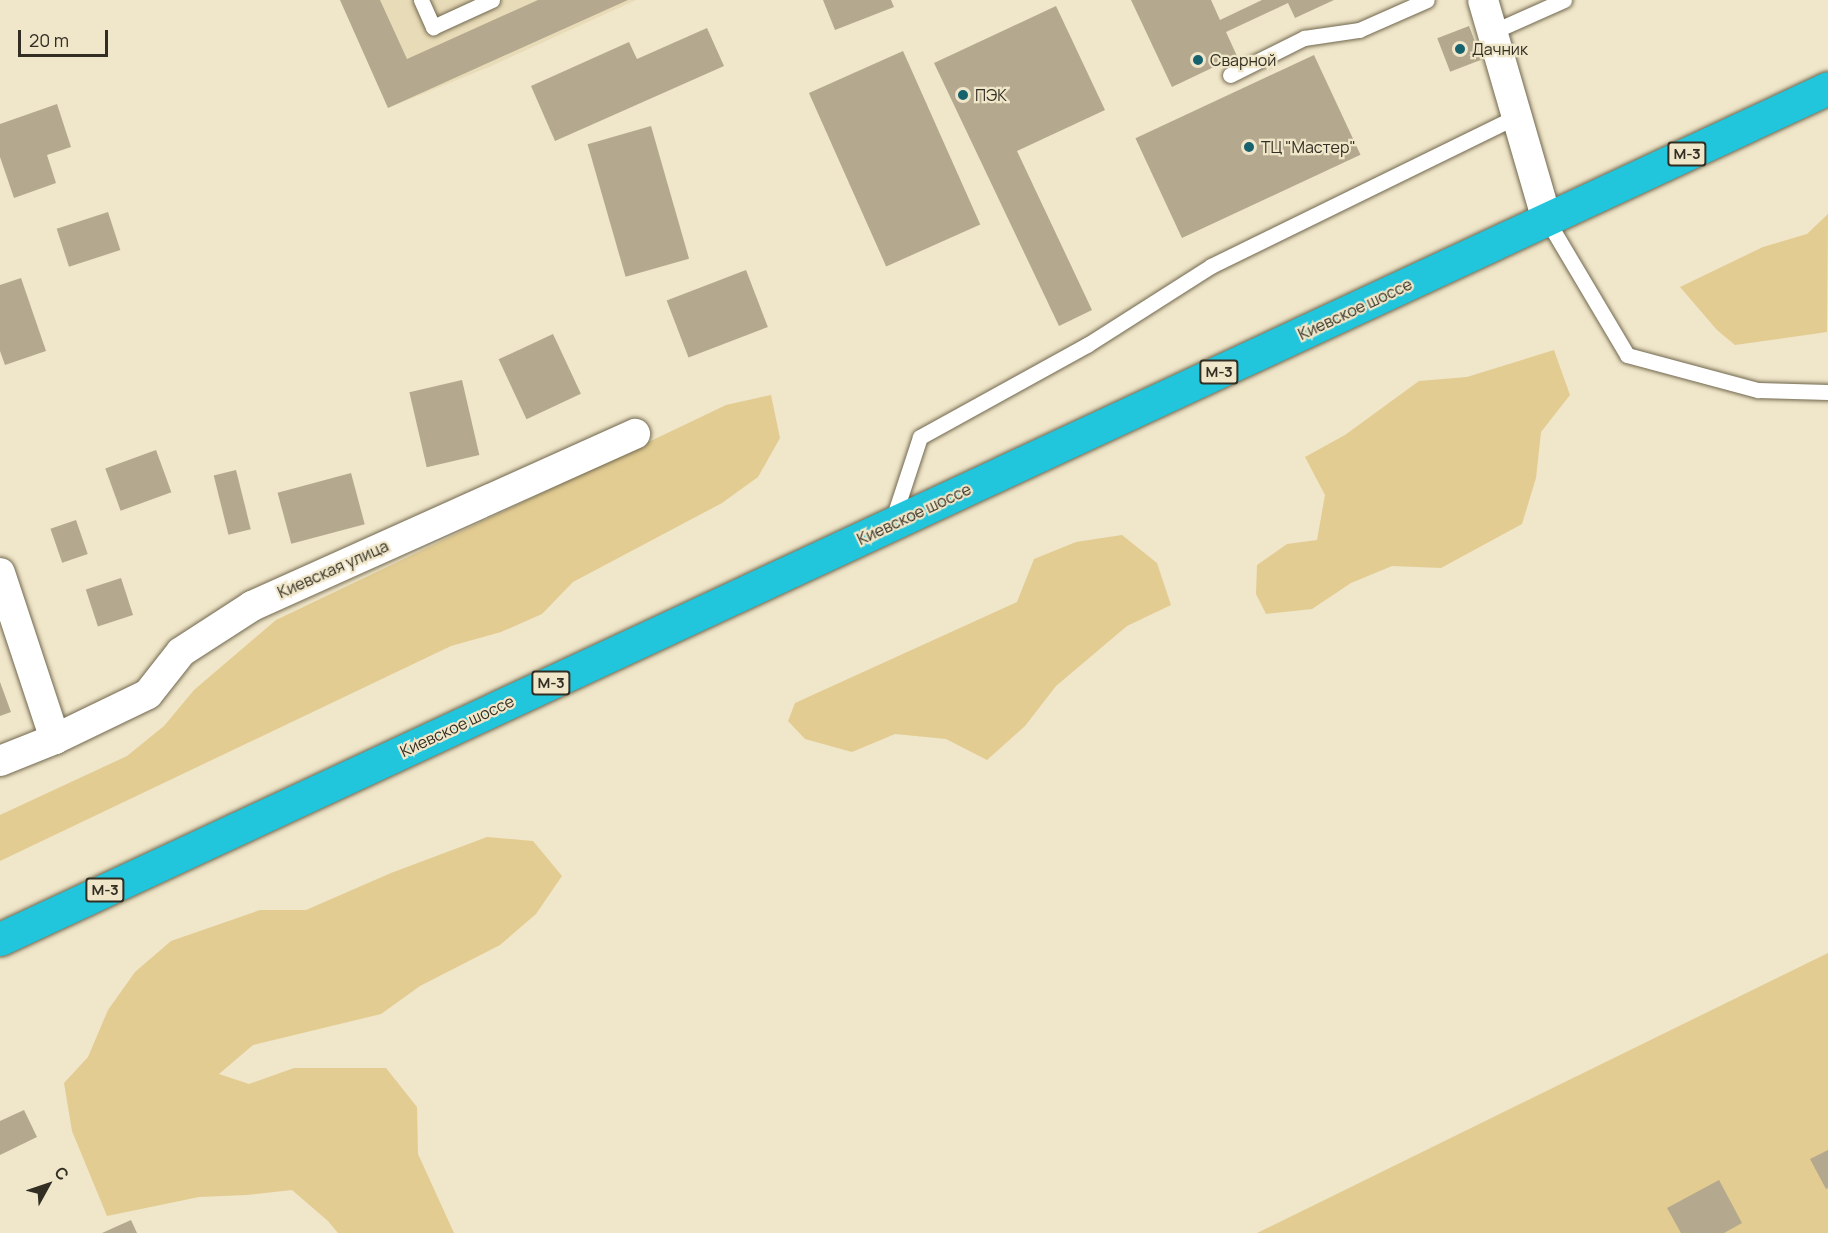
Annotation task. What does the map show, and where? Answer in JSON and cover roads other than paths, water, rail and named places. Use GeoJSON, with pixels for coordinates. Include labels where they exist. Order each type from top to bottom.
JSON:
{"type":"FeatureCollection","features":[{"type":"Feature","properties":{"kind":"highway","name":"Киевское шоссе"},"geometry":{"type":"LineString","coordinates":[[0,939],[1828,88]]}},
{"type":"Feature","properties":{"kind":"street"},"geometry":{"type":"LineString","coordinates":[[1483,0],[1547,220]]}},
{"type":"Feature","properties":{"kind":"street","name":"Киевская улица"},"geometry":{"type":"LineString","coordinates":[[0,761],[55,739],[148,694],[181,652],[252,606],[635,434]]}},
{"type":"Feature","properties":{"kind":"street"},"geometry":{"type":"LineString","coordinates":[[0,573],[55,739]]}},
{"type":"Feature","properties":{"kind":"lane"},"geometry":{"type":"LineString","coordinates":[[421,0],[432,27],[492,0]]}},
{"type":"Feature","properties":{"kind":"lane"},"geometry":{"type":"LineString","coordinates":[[1230,75],[1304,38],[1359,30],[1427,0]]}},
{"type":"Feature","properties":{"kind":"lane"},"geometry":{"type":"LineString","coordinates":[[1492,32],[1564,0]]}},
{"type":"Feature","properties":{"kind":"lane"},"geometry":{"type":"LineString","coordinates":[[891,525],[920,436],[1087,345],[1210,266],[1517,116]]}},
{"type":"Feature","properties":{"kind":"lane"},"geometry":{"type":"LineString","coordinates":[[1547,220],[1627,355],[1758,390],[1828,392]]}},
{"type":"Feature","properties":{"kind":"place","name":"Дачник"},"geometry":{"type":"Point","coordinates":[1460,49]}},
{"type":"Feature","properties":{"kind":"place","name":"Сварной"},"geometry":{"type":"Point","coordinates":[1198,60]}},
{"type":"Feature","properties":{"kind":"place","name":"ПЭК"},"geometry":{"type":"Point","coordinates":[963,95]}},
{"type":"Feature","properties":{"kind":"place","name":"ТЦ \"Мастер\""},"geometry":{"type":"Point","coordinates":[1249,147]}}]}
